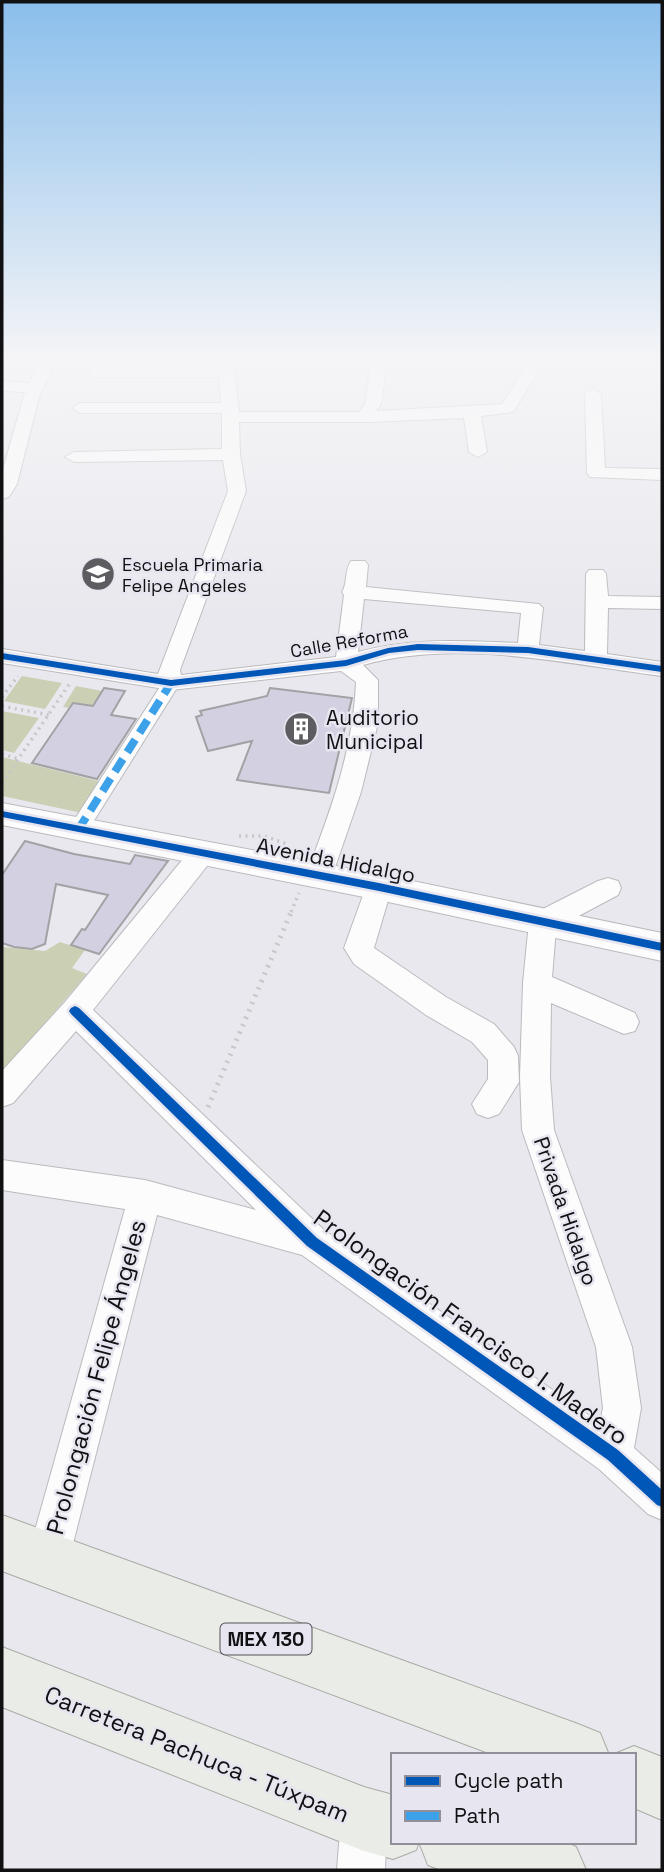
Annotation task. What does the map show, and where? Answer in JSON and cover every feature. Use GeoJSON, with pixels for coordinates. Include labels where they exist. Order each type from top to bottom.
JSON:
{"type":"FeatureCollection","features":[{"type":"Feature","properties":{"kind":"main road","name":"MEX 130"},"geometry":{"type":"LineString","coordinates":[[25,1551],[546,1748]]}},
{"type":"Feature","properties":{"kind":"main road","name":"Carretera Pachuca - Túxpam"},"geometry":{"type":"LineString","coordinates":[[2,1676],[373,1839]]}},
{"type":"Feature","properties":{"kind":"main road"},"geometry":{"type":"LineString","coordinates":[[636,1778],[662,1788]]}},
{"type":"Feature","properties":{"kind":"main road"},"geometry":{"type":"LineString","coordinates":[[461,1844],[527,1857]]}},
{"type":"Feature","properties":{"kind":"street"},"geometry":{"type":"LineString","coordinates":[[2,493],[8,484],[19,443]]}},
{"type":"Feature","properties":{"kind":"street"},"geometry":{"type":"LineString","coordinates":[[78,830],[171,683],[169,670],[237,491],[231,443]]}},
{"type":"Feature","properties":{"kind":"street"},"geometry":{"type":"LineString","coordinates":[[477,443],[478,452]]}},
{"type":"Feature","properties":{"kind":"street"},"geometry":{"type":"LineString","coordinates":[[595,443],[596,473],[662,475]]}},
{"type":"Feature","properties":{"kind":"street"},"geometry":{"type":"LineString","coordinates":[[74,457],[150,463],[231,454]]}},
{"type":"Feature","properties":{"kind":"street"},"geometry":{"type":"LineString","coordinates":[[313,875],[349,792],[366,723],[367,680],[346,663],[352,592],[358,565]]}},
{"type":"Feature","properties":{"kind":"street"},"geometry":{"type":"LineString","coordinates":[[596,574],[596,661]]}},
{"type":"Feature","properties":{"kind":"street"},"geometry":{"type":"LineString","coordinates":[[352,592],[532,608],[528,650]]}},
{"type":"Feature","properties":{"kind":"street"},"geometry":{"type":"LineString","coordinates":[[598,601],[662,603]]}},
{"type":"Feature","properties":{"kind":"street","name":"Calle Reforma"},"geometry":{"type":"LineString","coordinates":[[2,656],[171,683],[346,663],[388,651],[418,647],[528,650],[662,669]]}},
{"type":"Feature","properties":{"kind":"street","name":"Avenida Hidalgo"},"geometry":{"type":"LineString","coordinates":[[2,814],[379,887],[662,947]]}},
{"type":"Feature","properties":{"kind":"street"},"geometry":{"type":"LineString","coordinates":[[2,1093],[75,1011],[202,854]]}},
{"type":"Feature","properties":{"kind":"street"},"geometry":{"type":"LineString","coordinates":[[379,887],[358,948],[384,971],[482,1033],[503,1056],[503,1082],[488,1104]]}},
{"type":"Feature","properties":{"kind":"street"},"geometry":{"type":"LineString","coordinates":[[543,922],[608,888]]}},
{"type":"Feature","properties":{"kind":"street","name":"Privada Hidalgo"},"geometry":{"type":"LineString","coordinates":[[543,922],[537,983],[535,1077],[538,1130],[614,1347],[622,1408],[613,1455]]}},
{"type":"Feature","properties":{"kind":"street"},"geometry":{"type":"LineString","coordinates":[[537,983],[624,1022]]}},
{"type":"Feature","properties":{"kind":"street","name":"Prolongación Francisco I. Madero"},"geometry":{"type":"LineString","coordinates":[[75,1011],[312,1242],[613,1455],[662,1500]]}},
{"type":"Feature","properties":{"kind":"street"},"geometry":{"type":"LineString","coordinates":[[2,1175],[145,1196],[312,1242]]}},
{"type":"Feature","properties":{"kind":"street","name":"Prolongación Felipe Ángeles"},"geometry":{"type":"LineString","coordinates":[[25,1551],[145,1196]]}},
{"type":"Feature","properties":{"kind":"path"},"geometry":{"type":"LineString","coordinates":[[2,698],[20,674]]}},
{"type":"Feature","properties":{"kind":"path"},"geometry":{"type":"LineString","coordinates":[[2,783],[74,678]]}},
{"type":"Feature","properties":{"kind":"path"},"geometry":{"type":"LineString","coordinates":[[2,706],[49,715]]}},
{"type":"Feature","properties":{"kind":"path"},"geometry":{"type":"LineString","coordinates":[[2,754],[19,759]]}},
{"type":"Feature","properties":{"kind":"path"},"geometry":{"type":"LineString","coordinates":[[198,1131],[313,875]]}},
{"type":"Feature","properties":{"kind":"green space"},"geometry":{"type":"Polygon","coordinates":[[[22,676],[62,683],[45,709],[4,701],[22,676]]]}},
{"type":"Feature","properties":{"kind":"green space"},"geometry":{"type":"Polygon","coordinates":[[[76,686],[102,691],[93,706],[73,703],[70,708],[63,707],[76,686]]]}},
{"type":"Feature","properties":{"kind":"green space"},"geometry":{"type":"Polygon","coordinates":[[[2,711],[39,718],[14,753],[2,750],[2,711]]]}},
{"type":"Feature","properties":{"kind":"green space"},"geometry":{"type":"Polygon","coordinates":[[[2,757],[102,782],[82,813],[2,796],[2,757]]]}},
{"type":"Feature","properties":{"kind":"green space"},"geometry":{"type":"Polygon","coordinates":[[[60,942],[85,950],[72,968],[87,974],[2,1073],[2,947],[45,951],[60,942]]]}},
{"type":"Feature","properties":{"kind":"building"},"geometry":{"type":"Polygon","coordinates":[[[104,688],[125,691],[111,715],[136,719],[97,779],[32,763],[73,703],[93,706],[104,688]]]}},
{"type":"Feature","properties":{"kind":"building","name":"Auditorio Municipal"},"geometry":{"type":"Polygon","coordinates":[[[270,688],[352,698],[329,793],[237,780],[252,741],[208,751],[196,717],[202,715],[200,711],[267,696],[270,688]]]}},
{"type":"Feature","properties":{"kind":"building"},"geometry":{"type":"Polygon","coordinates":[[[25,841],[74,854],[130,864],[135,855],[168,861],[99,954],[71,945],[82,929],[85,930],[108,895],[56,884],[45,944],[32,949],[14,947],[2,943],[2,875],[25,841]]]}},
{"type":"Feature","properties":{"kind":"marked path"},"geometry":{"type":"LineString","coordinates":[[78,830],[171,683]]}},
{"type":"Feature","properties":{"kind":"cycle path"},"geometry":{"type":"LineString","coordinates":[[2,656],[171,683],[346,663],[388,651],[418,647],[528,650],[662,669]]}},
{"type":"Feature","properties":{"kind":"cycle path"},"geometry":{"type":"LineString","coordinates":[[2,814],[379,887],[662,947]]}},
{"type":"Feature","properties":{"kind":"cycle path"},"geometry":{"type":"LineString","coordinates":[[75,1011],[312,1242],[613,1455],[662,1500]]}},
{"type":"Feature","properties":{"kind":"place","name":"Escuela Primaria Felipe Angeles"},"geometry":{"type":"Point","coordinates":[98,574]}},
{"type":"Feature","properties":{"kind":"place","name":"Auditorio Municipal"},"geometry":{"type":"Point","coordinates":[301,729]}}]}
